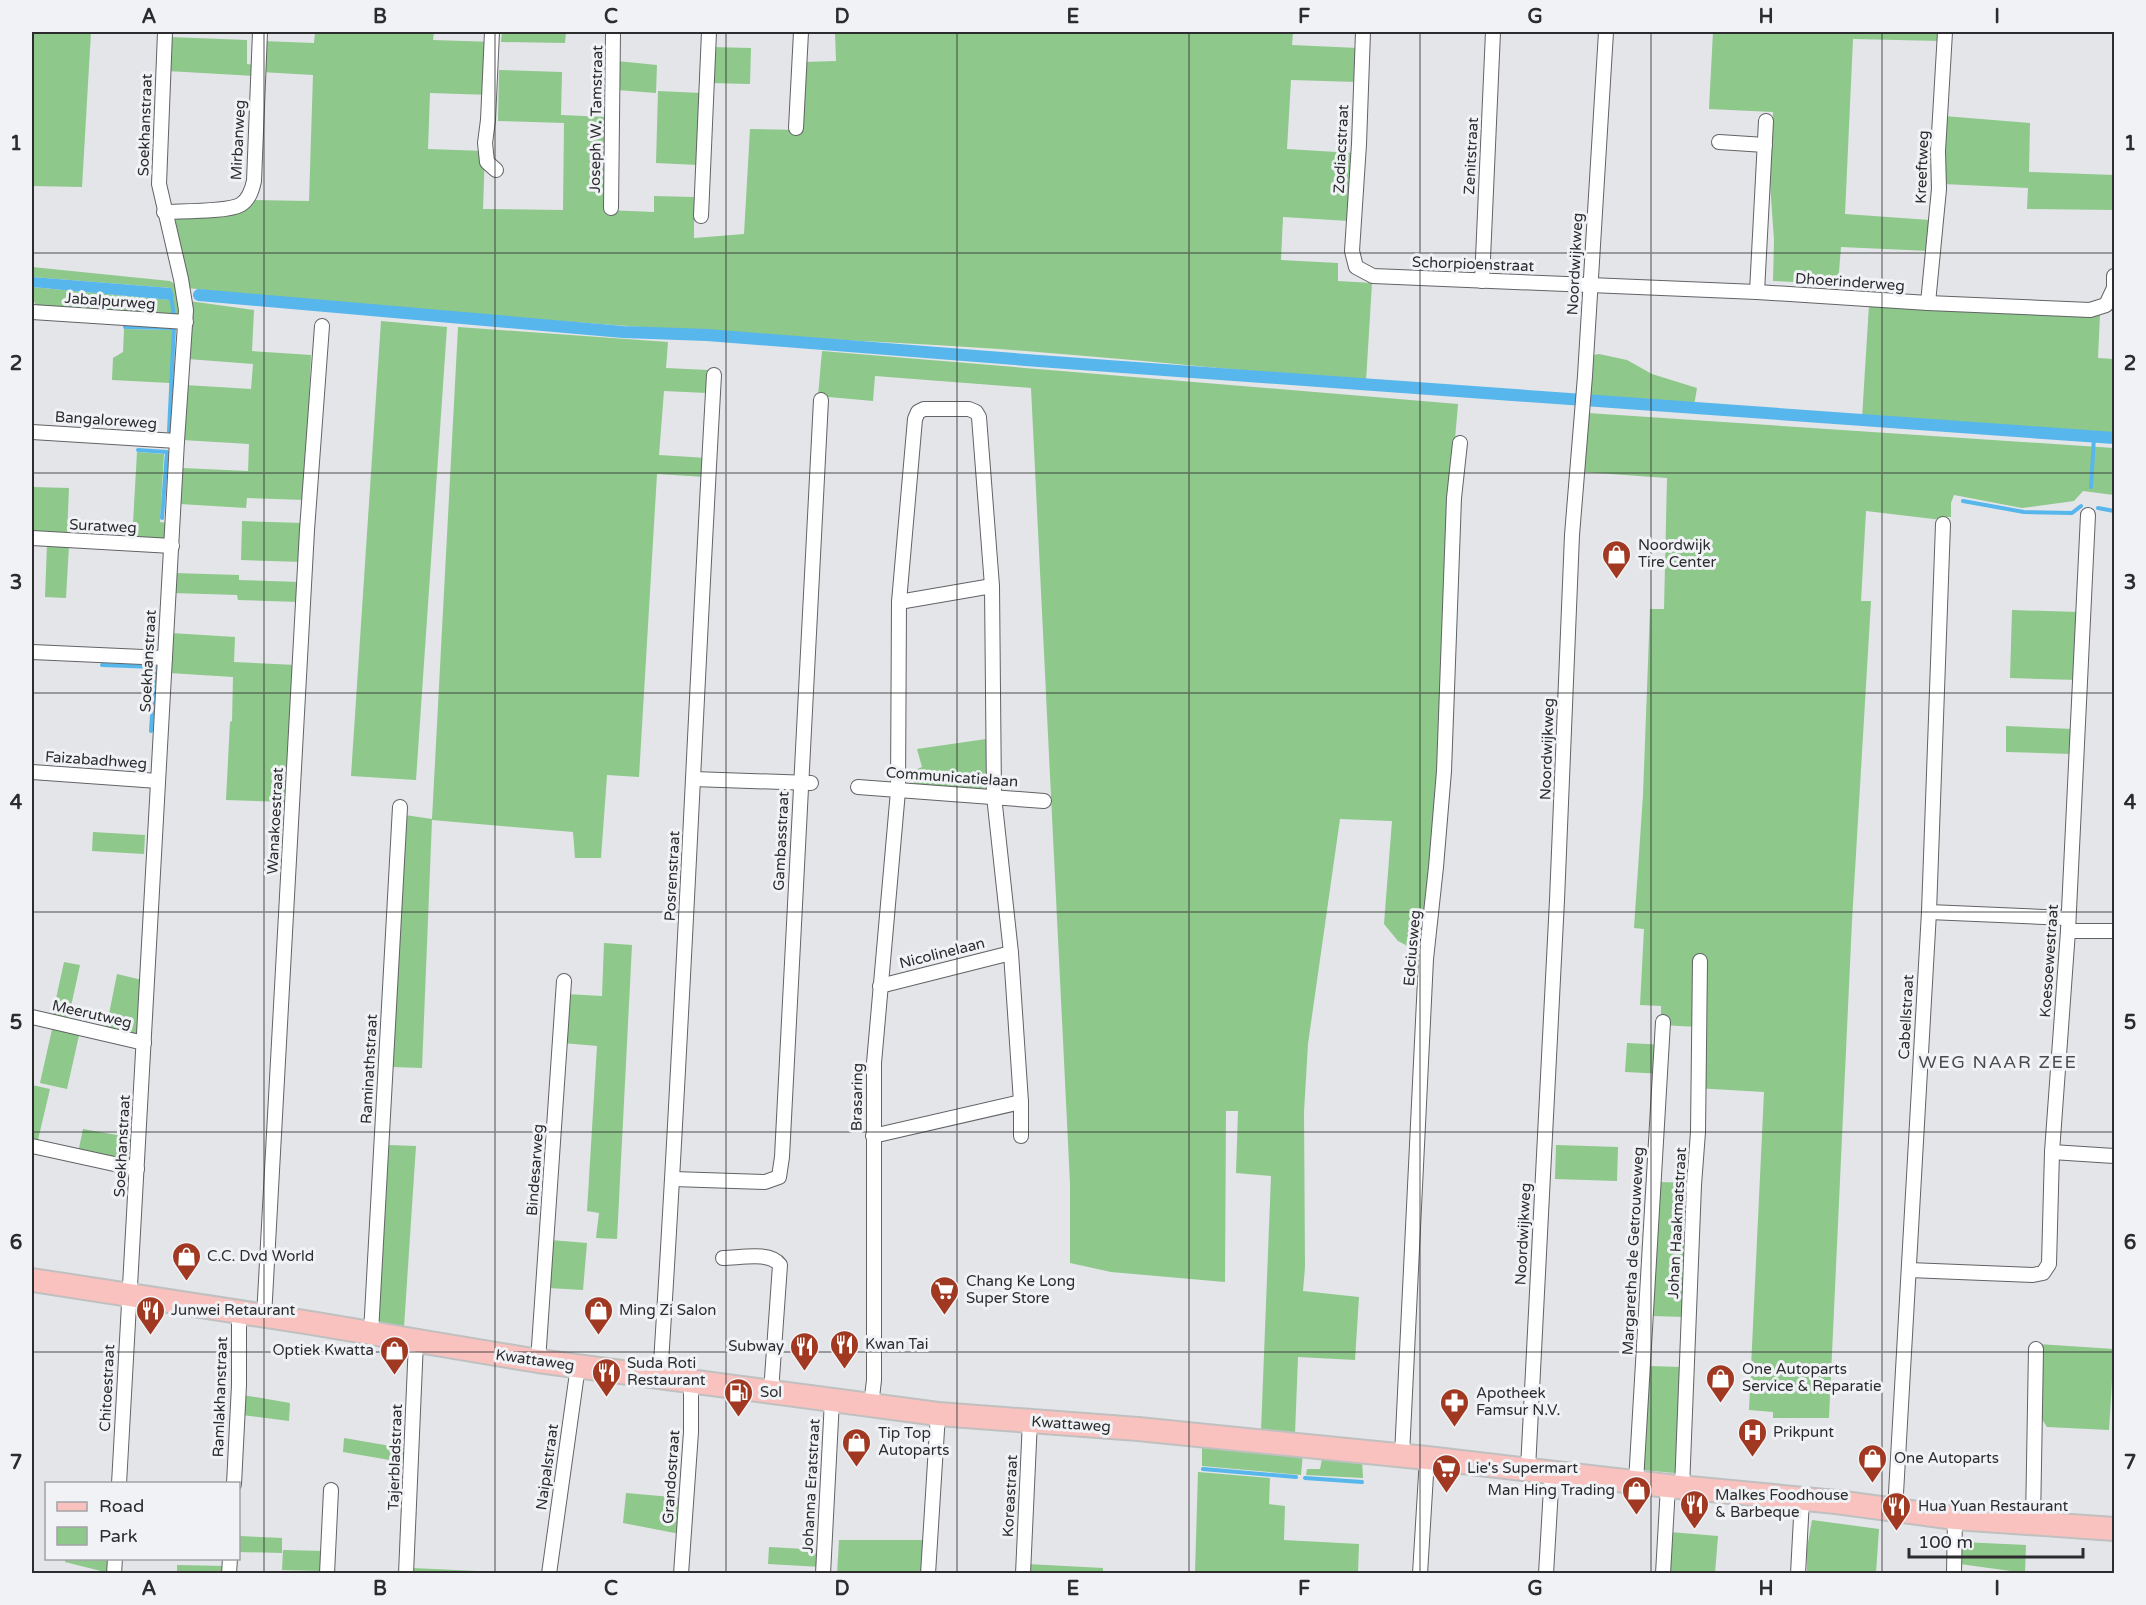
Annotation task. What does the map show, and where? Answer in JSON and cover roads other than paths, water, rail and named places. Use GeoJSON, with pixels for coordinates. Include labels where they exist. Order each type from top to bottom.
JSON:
{"type":"FeatureCollection","features":[{"type":"Feature","properties":{"kind":"main road","name":"Kwattaweg"},"geometry":{"type":"LineString","coordinates":[[32,1280],[538,1361],[871,1406],[938,1414],[1138,1429],[1402,1455],[1955,1518],[2115,1529]]}},
{"type":"Feature","properties":{"kind":"street","name":"Soekhanstraat"},"geometry":{"type":"LineString","coordinates":[[129,1295],[186,316],[183,286],[159,184],[165,32]]}},
{"type":"Feature","properties":{"kind":"street","name":"Mirbanweg"},"geometry":{"type":"LineString","coordinates":[[164,212],[229,208],[241,204],[252,192],[260,32]]}},
{"type":"Feature","properties":{"kind":"street"},"geometry":{"type":"LineString","coordinates":[[492,32],[485,143],[487,162],[496,170]]}},
{"type":"Feature","properties":{"kind":"street","name":"Joseph W. Tamstraat"},"geometry":{"type":"LineString","coordinates":[[611,208],[613,32]]}},
{"type":"Feature","properties":{"kind":"street"},"geometry":{"type":"LineString","coordinates":[[701,216],[709,32]]}},
{"type":"Feature","properties":{"kind":"street"},"geometry":{"type":"LineString","coordinates":[[796,128],[801,32]]}},
{"type":"Feature","properties":{"kind":"street","name":"Zodiacstraat"},"geometry":{"type":"LineString","coordinates":[[1356,267],[1352,251],[1363,32]]}},
{"type":"Feature","properties":{"kind":"street","name":"Zenitstraat"},"geometry":{"type":"LineString","coordinates":[[1482,281],[1493,32]]}},
{"type":"Feature","properties":{"kind":"street","name":"Noordwijkweg"},"geometry":{"type":"LineString","coordinates":[[1528,1469],[1557,900],[1572,535],[1584,390],[1606,32]]}},
{"type":"Feature","properties":{"kind":"street","name":"Kreeftweg"},"geometry":{"type":"LineString","coordinates":[[1928,303],[1939,189],[1938,152],[1945,32]]}},
{"type":"Feature","properties":{"kind":"street"},"geometry":{"type":"LineString","coordinates":[[1757,292],[1766,121]]}},
{"type":"Feature","properties":{"kind":"street"},"geometry":{"type":"LineString","coordinates":[[1719,142],[1766,145]]}},
{"type":"Feature","properties":{"kind":"street","name":"Schorpioenstraat"},"geometry":{"type":"LineString","coordinates":[[1356,267],[1372,276],[1590,285]]}},
{"type":"Feature","properties":{"kind":"street","name":"Dhoerinderweg"},"geometry":{"type":"LineString","coordinates":[[1590,285],[2090,310],[2106,305],[2114,288],[2115,276]]}},
{"type":"Feature","properties":{"kind":"street","name":"Jabalpurweg"},"geometry":{"type":"LineString","coordinates":[[32,312],[186,316]]}},
{"type":"Feature","properties":{"kind":"street","name":"Wanakoestraat"},"geometry":{"type":"LineString","coordinates":[[264,1317],[307,530],[322,326]]}},
{"type":"Feature","properties":{"kind":"street","name":"Posrenstraat"},"geometry":{"type":"LineString","coordinates":[[660,1378],[673,1179],[714,375]]}},
{"type":"Feature","properties":{"kind":"street","name":"Gambasstraat"},"geometry":{"type":"LineString","coordinates":[[673,1179],[765,1182],[779,1177],[806,784],[821,400]]}},
{"type":"Feature","properties":{"kind":"street","name":"Brasaring"},"geometry":{"type":"LineString","coordinates":[[871,1406],[874,1380],[873,1063],[898,790],[900,602],[915,419],[918,412],[924,409],[969,409],[976,412],[979,417],[992,586],[994,796],[1011,953],[1021,1102],[1021,1136]]}},
{"type":"Feature","properties":{"kind":"street","name":"Bangaloreweg"},"geometry":{"type":"LineString","coordinates":[[32,432],[177,441]]}},
{"type":"Feature","properties":{"kind":"street","name":"Edciusweg"},"geometry":{"type":"LineString","coordinates":[[1402,1455],[1426,960],[1444,771],[1454,498],[1460,443]]}},
{"type":"Feature","properties":{"kind":"street","name":"Koesoewestraat"},"geometry":{"type":"LineString","coordinates":[[1909,1270],[2033,1275],[2043,1273],[2049,1264],[2052,1152],[2068,924],[2088,515]]}},
{"type":"Feature","properties":{"kind":"street","name":"Cabellstraat"},"geometry":{"type":"LineString","coordinates":[[1895,1511],[1929,912],[1943,524]]}},
{"type":"Feature","properties":{"kind":"street","name":"Suratweg"},"geometry":{"type":"LineString","coordinates":[[32,538],[172,546]]}},
{"type":"Feature","properties":{"kind":"street"},"geometry":{"type":"LineString","coordinates":[[900,602],[992,586]]}},
{"type":"Feature","properties":{"kind":"street"},"geometry":{"type":"LineString","coordinates":[[32,652],[165,658]]}},
{"type":"Feature","properties":{"kind":"street","name":"Faizabadhweg"},"geometry":{"type":"LineString","coordinates":[[32,772],[158,781]]}},
{"type":"Feature","properties":{"kind":"street"},"geometry":{"type":"LineString","coordinates":[[693,779],[806,784]]}},
{"type":"Feature","properties":{"kind":"street","name":"Communicatielaan"},"geometry":{"type":"LineString","coordinates":[[858,788],[1044,801]]}},
{"type":"Feature","properties":{"kind":"street","name":"Raminathstraat"},"geometry":{"type":"LineString","coordinates":[[371,1333],[400,807]]}},
{"type":"Feature","properties":{"kind":"street"},"geometry":{"type":"LineString","coordinates":[[1929,912],[2068,924],[2115,931]]}},
{"type":"Feature","properties":{"kind":"street","name":"Nicolinelaan"},"geometry":{"type":"LineString","coordinates":[[880,986],[1011,953]]}},
{"type":"Feature","properties":{"kind":"street","name":"Johan Haakmatstraat"},"geometry":{"type":"LineString","coordinates":[[1664,1574],[1675,1487],[1698,1132],[1700,961]]}},
{"type":"Feature","properties":{"kind":"street","name":"Bindesarweg"},"geometry":{"type":"LineString","coordinates":[[538,1361],[564,981]]}},
{"type":"Feature","properties":{"kind":"street","name":"Meerutweg"},"geometry":{"type":"LineString","coordinates":[[32,1017],[144,1043]]}},
{"type":"Feature","properties":{"kind":"street","name":"Margaretha de Getrouweweg"},"geometry":{"type":"LineString","coordinates":[[1636,1482],[1663,1022]]}},
{"type":"Feature","properties":{"kind":"street"},"geometry":{"type":"LineString","coordinates":[[873,1136],[1021,1102]]}},
{"type":"Feature","properties":{"kind":"street"},"geometry":{"type":"LineString","coordinates":[[32,1146],[137,1169]]}},
{"type":"Feature","properties":{"kind":"street"},"geometry":{"type":"LineString","coordinates":[[2052,1152],[2115,1156]]}},
{"type":"Feature","properties":{"kind":"street"},"geometry":{"type":"LineString","coordinates":[[723,1258],[768,1257],[776,1259],[780,1265],[771,1392]]}},
{"type":"Feature","properties":{"kind":"street","name":"Chitoestraat"},"geometry":{"type":"LineString","coordinates":[[119,1482],[129,1295]]}},
{"type":"Feature","properties":{"kind":"street","name":"Ramlakhanstraat"},"geometry":{"type":"LineString","coordinates":[[234,1482],[239,1385],[239,1312]]}},
{"type":"Feature","properties":{"kind":"street","name":"Tajerbladstraat"},"geometry":{"type":"LineString","coordinates":[[406,1574],[416,1341]]}},
{"type":"Feature","properties":{"kind":"street"},"geometry":{"type":"LineString","coordinates":[[2033,1522],[2036,1349]]}},
{"type":"Feature","properties":{"kind":"street","name":"Naipalstraat"},"geometry":{"type":"LineString","coordinates":[[549,1574],[578,1366]]}},
{"type":"Feature","properties":{"kind":"street","name":"Grandostraat"},"geometry":{"type":"LineString","coordinates":[[681,1574],[691,1432],[691,1382]]}},
{"type":"Feature","properties":{"kind":"street","name":"Johanna Eratstraat"},"geometry":{"type":"LineString","coordinates":[[823,1574],[832,1400]]}},
{"type":"Feature","properties":{"kind":"street"},"geometry":{"type":"LineString","coordinates":[[928,1574],[938,1414]]}},
{"type":"Feature","properties":{"kind":"street","name":"Koreastraat"},"geometry":{"type":"LineString","coordinates":[[1023,1574],[1030,1420]]}},
{"type":"Feature","properties":{"kind":"street"},"geometry":{"type":"LineString","coordinates":[[1420,1574],[1427,1458]]}},
{"type":"Feature","properties":{"kind":"street"},"geometry":{"type":"LineString","coordinates":[[1546,1574],[1552,1471]]}},
{"type":"Feature","properties":{"kind":"street"},"geometry":{"type":"LineString","coordinates":[[327,1574],[331,1490]]}},
{"type":"Feature","properties":{"kind":"street"},"geometry":{"type":"LineString","coordinates":[[1798,1574],[1802,1499]]}},
{"type":"Feature","properties":{"kind":"street"},"geometry":{"type":"LineString","coordinates":[[1954,1574],[1955,1518]]}},
{"type":"Feature","properties":{"kind":"water"},"geometry":{"type":"Polygon","coordinates":[[[32,277],[171,288],[174,296],[170,300],[32,287],[32,277]]]}},
{"type":"Feature","properties":{"kind":"waterway"},"geometry":{"type":"LineString","coordinates":[[199,295],[623,332],[707,335],[2114,438]]}},
{"type":"Feature","properties":{"kind":"waterway"},"geometry":{"type":"LineString","coordinates":[[171,296],[174,316]]}},
{"type":"Feature","properties":{"kind":"waterway"},"geometry":{"type":"LineString","coordinates":[[125,327],[174,328],[169,431]]}},
{"type":"Feature","properties":{"kind":"waterway"},"geometry":{"type":"LineString","coordinates":[[2091,487],[2094,437]]}},
{"type":"Feature","properties":{"kind":"waterway"},"geometry":{"type":"LineString","coordinates":[[138,450],[167,452],[162,518]]}},
{"type":"Feature","properties":{"kind":"waterway"},"geometry":{"type":"LineString","coordinates":[[1963,501],[2024,512],[2072,513],[2081,506]]}},
{"type":"Feature","properties":{"kind":"waterway"},"geometry":{"type":"LineString","coordinates":[[2098,508],[2114,511]]}},
{"type":"Feature","properties":{"kind":"waterway"},"geometry":{"type":"LineString","coordinates":[[102,665],[155,667],[151,731]]}},
{"type":"Feature","properties":{"kind":"waterway"},"geometry":{"type":"LineString","coordinates":[[1203,1469],[1296,1477]]}},
{"type":"Feature","properties":{"kind":"waterway"},"geometry":{"type":"LineString","coordinates":[[1305,1478],[1362,1482]]}},
{"type":"Feature","properties":{"kind":"place","name":"Noordwijk Tire Center"},"geometry":{"type":"Point","coordinates":[1617,580]}},
{"type":"Feature","properties":{"kind":"place","name":"C.C. Dvd World"},"geometry":{"type":"Point","coordinates":[186,1282]}},
{"type":"Feature","properties":{"kind":"place","name":"Chang Ke Long Super Store"},"geometry":{"type":"Point","coordinates":[945,1316]}},
{"type":"Feature","properties":{"kind":"place","name":"Junwei Retaurant"},"geometry":{"type":"Point","coordinates":[150,1336]}},
{"type":"Feature","properties":{"kind":"place","name":"Ming Zi Salon"},"geometry":{"type":"Point","coordinates":[598,1336]}},
{"type":"Feature","properties":{"kind":"place","name":"Kwan Tai"},"geometry":{"type":"Point","coordinates":[844,1370]}},
{"type":"Feature","properties":{"kind":"place","name":"Subway"},"geometry":{"type":"Point","coordinates":[805,1372]}},
{"type":"Feature","properties":{"kind":"place","name":"Optiek Kwatta"},"geometry":{"type":"Point","coordinates":[395,1376]}},
{"type":"Feature","properties":{"kind":"place","name":"Suda Roti Restaurant"},"geometry":{"type":"Point","coordinates":[606,1398]}},
{"type":"Feature","properties":{"kind":"place","name":"One Autoparts Service & Reparatie"},"geometry":{"type":"Point","coordinates":[1721,1404]}},
{"type":"Feature","properties":{"kind":"place","name":"Sol"},"geometry":{"type":"Point","coordinates":[739,1418]}},
{"type":"Feature","properties":{"kind":"place","name":"Apotheek Famsur N.V."},"geometry":{"type":"Point","coordinates":[1455,1428]}},
{"type":"Feature","properties":{"kind":"place","name":"Prikpunt"},"geometry":{"type":"Point","coordinates":[1752,1458]}},
{"type":"Feature","properties":{"kind":"place","name":"Tip Top Autoparts"},"geometry":{"type":"Point","coordinates":[857,1468]}},
{"type":"Feature","properties":{"kind":"place","name":"One Autoparts"},"geometry":{"type":"Point","coordinates":[1873,1484]}},
{"type":"Feature","properties":{"kind":"place","name":"Lie's Supermart"},"geometry":{"type":"Point","coordinates":[1446,1494]}},
{"type":"Feature","properties":{"kind":"place","name":"Man Hing Trading"},"geometry":{"type":"Point","coordinates":[1636,1516]}},
{"type":"Feature","properties":{"kind":"place","name":"Malkes Foodhouse & Barbeque"},"geometry":{"type":"Point","coordinates":[1694,1530]}},
{"type":"Feature","properties":{"kind":"place","name":"Hua Yuan Restaurant"},"geometry":{"type":"Point","coordinates":[1897,1532]}},
{"type":"Feature","properties":{"kind":"district","name":"WEG NAAR ZEE"},"geometry":{"type":"Point","coordinates":[1998,1062]}}]}
